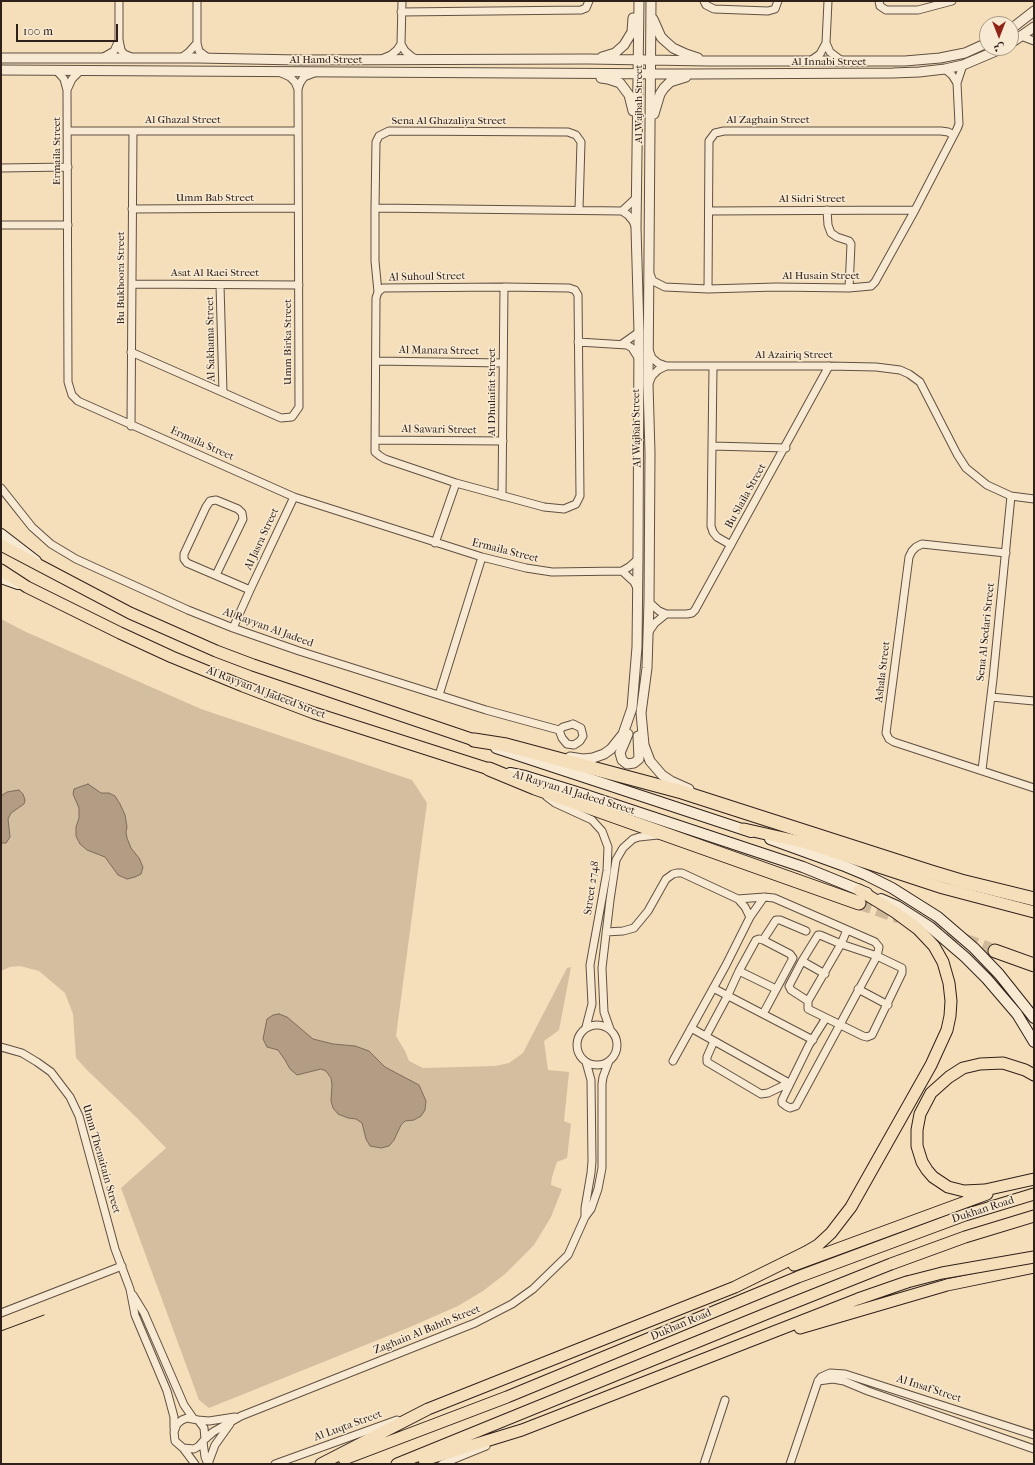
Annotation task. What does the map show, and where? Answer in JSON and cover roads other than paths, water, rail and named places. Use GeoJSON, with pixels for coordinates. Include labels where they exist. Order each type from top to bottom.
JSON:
{"type":"FeatureCollection","features":[{"type":"Feature","properties":{"kind":"highway"},"geometry":{"type":"LineString","coordinates":[[474,740],[506,745],[682,792],[946,877],[1034,899]]}},
{"type":"Feature","properties":{"kind":"highway"},"geometry":{"type":"LineString","coordinates":[[489,769],[536,788],[860,903]]}},
{"type":"Feature","properties":{"kind":"highway"},"geometry":{"type":"LineString","coordinates":[[995,951],[1034,965]]}},
{"type":"Feature","properties":{"kind":"main road","name":"Al Rayyan Al Jadeed Street"},"geometry":{"type":"LineString","coordinates":[[1,534],[26,552],[47,570]]}},
{"type":"Feature","properties":{"kind":"main road","name":"Al Rayyan Al Jadeed Street"},"geometry":{"type":"LineString","coordinates":[[1,545],[130,613],[238,660],[744,829],[842,865],[892,888],[938,917],[974,948],[999,974],[1034,1018]]}},
{"type":"Feature","properties":{"kind":"main road","name":"Al Rayyan Al Jadeed Street"},"geometry":{"type":"LineString","coordinates":[[1,570],[27,587],[120,633],[243,686],[314,712],[489,769],[525,776],[803,867],[897,906],[930,928],[965,957],[987,979],[1017,1014],[1034,1042]]}},
{"type":"Feature","properties":{"kind":"main road","name":"Al Rayyan Al Jadeed Street"},"geometry":{"type":"LineString","coordinates":[[1,578],[27,587]]}},
{"type":"Feature","properties":{"kind":"main road"},"geometry":{"type":"LineString","coordinates":[[744,829],[806,843],[943,888],[1034,912]]}},
{"type":"Feature","properties":{"kind":"main road"},"geometry":{"type":"LineString","coordinates":[[735,1287],[806,1252],[822,1241],[840,1222],[851,1208],[892,1137],[931,1065],[947,1030],[951,1001],[949,984],[943,962],[934,946],[918,929],[896,912],[859,890]]}},
{"type":"Feature","properties":{"kind":"main road"},"geometry":{"type":"LineString","coordinates":[[1034,1075],[1025,1070],[1003,1064],[980,1064],[963,1068],[936,1088],[927,1100],[918,1122],[918,1146],[922,1162],[927,1170],[940,1183],[955,1190],[964,1191],[985,1190],[1034,1179]]}},
{"type":"Feature","properties":{"kind":"main road"},"geometry":{"type":"LineString","coordinates":[[321,1464],[428,1409],[735,1287],[1010,1185]]}},
{"type":"Feature","properties":{"kind":"main road","name":"Dukhan Road"},"geometry":{"type":"LineString","coordinates":[[330,1464],[507,1397],[798,1277],[965,1215],[1031,1194]]}},
{"type":"Feature","properties":{"kind":"main road","name":"Dukhan Road"},"geometry":{"type":"LineString","coordinates":[[397,1464],[891,1264],[965,1237],[1032,1217]]}},
{"type":"Feature","properties":{"kind":"main road"},"geometry":{"type":"LineString","coordinates":[[409,1464],[522,1430],[725,1350],[858,1299],[907,1282],[942,1273],[1034,1257]]}},
{"type":"Feature","properties":{"kind":"main road"},"geometry":{"type":"LineString","coordinates":[[725,1350],[947,1285],[1034,1267]]}},
{"type":"Feature","properties":{"kind":"street"},"geometry":{"type":"LineString","coordinates":[[119,1],[119,40],[121,50],[124,54],[133,58]]}},
{"type":"Feature","properties":{"kind":"street"},"geometry":{"type":"LineString","coordinates":[[197,1],[196,43],[200,52],[209,58]]}},
{"type":"Feature","properties":{"kind":"street"},"geometry":{"type":"LineString","coordinates":[[402,1],[401,44],[405,51],[412,57],[420,60]]}},
{"type":"Feature","properties":{"kind":"street"},"geometry":{"type":"LineString","coordinates":[[401,12],[581,10],[586,8],[589,1]]}},
{"type":"Feature","properties":{"kind":"street"},"geometry":{"type":"LineString","coordinates":[[588,59],[615,53],[624,45],[632,32],[635,1]]}},
{"type":"Feature","properties":{"kind":"street","name":"Al Wajbah Street"},"geometry":{"type":"LineString","coordinates":[[638,1],[651,121],[649,271],[650,350],[648,384],[650,453],[649,602],[647,668],[642,713],[644,745],[647,756],[655,768],[671,781],[712,797],[728,806]]}},
{"type":"Feature","properties":{"kind":"street"},"geometry":{"type":"LineString","coordinates":[[642,1],[645,212],[650,222]]}},
{"type":"Feature","properties":{"kind":"street","name":"Al Wajbah Street"},"geometry":{"type":"LineString","coordinates":[[545,755],[583,759],[593,758],[604,754],[620,740],[632,708],[637,647],[638,589],[639,332],[636,228],[636,122],[651,16],[651,1]]}},
{"type":"Feature","properties":{"kind":"street"},"geometry":{"type":"LineString","coordinates":[[704,1],[706,5],[714,9],[768,10],[775,9],[778,1]]}},
{"type":"Feature","properties":{"kind":"street"},"geometry":{"type":"LineString","coordinates":[[810,61],[820,54],[826,43],[828,1]]}},
{"type":"Feature","properties":{"kind":"street"},"geometry":{"type":"LineString","coordinates":[[879,1],[880,6],[886,10],[918,10],[952,1]]}},
{"type":"Feature","properties":{"kind":"street"},"geometry":{"type":"LineString","coordinates":[[1019,23],[1034,11]]}},
{"type":"Feature","properties":{"kind":"street"},"geometry":{"type":"LineString","coordinates":[[651,16],[661,37],[673,48],[686,54],[710,61]]}},
{"type":"Feature","properties":{"kind":"street"},"geometry":{"type":"LineString","coordinates":[[1021,36],[1034,27]]}},
{"type":"Feature","properties":{"kind":"street"},"geometry":{"type":"LineString","coordinates":[[1021,36],[1034,41]]}},
{"type":"Feature","properties":{"kind":"street"},"geometry":{"type":"LineString","coordinates":[[102,58],[114,51],[119,40]]}},
{"type":"Feature","properties":{"kind":"street"},"geometry":{"type":"LineString","coordinates":[[181,58],[189,52],[196,43]]}},
{"type":"Feature","properties":{"kind":"street"},"geometry":{"type":"LineString","coordinates":[[826,43],[830,52],[842,61]]}},
{"type":"Feature","properties":{"kind":"street"},"geometry":{"type":"LineString","coordinates":[[379,60],[392,55],[401,44]]}},
{"type":"Feature","properties":{"kind":"street","name":"Al Innabi Street"},"geometry":{"type":"LineString","coordinates":[[644,67],[710,61],[905,61],[940,58],[965,53],[979,47]]}},
{"type":"Feature","properties":{"kind":"street","name":"Al Innabi Street"},"geometry":{"type":"LineString","coordinates":[[644,67],[693,74],[893,73],[946,69],[964,65],[985,56]]}},
{"type":"Feature","properties":{"kind":"street","name":"Al Hamd Street"},"geometry":{"type":"LineString","coordinates":[[1,58],[379,60],[588,59],[644,67]]}},
{"type":"Feature","properties":{"kind":"street"},"geometry":{"type":"LineString","coordinates":[[509,73],[517,69],[525,68],[767,65],[780,61]]}},
{"type":"Feature","properties":{"kind":"street","name":"Al Husain Street"},"geometry":{"type":"LineString","coordinates":[[649,271],[657,284],[665,287],[708,289],[776,287],[849,288],[871,286],[875,282],[915,210],[959,124],[957,83],[964,65]]}},
{"type":"Feature","properties":{"kind":"street","name":"Al Hamd Street"},"geometry":{"type":"LineString","coordinates":[[1,70],[567,73],[644,67]]}},
{"type":"Feature","properties":{"kind":"street"},"geometry":{"type":"LineString","coordinates":[[946,69],[957,83]]}},
{"type":"Feature","properties":{"kind":"street","name":"Ermaila Street"},"geometry":{"type":"LineString","coordinates":[[56,70],[64,79],[67,90],[68,382],[72,395],[78,401],[131,426],[294,497],[482,558],[547,571],[622,571]]}},
{"type":"Feature","properties":{"kind":"street"},"geometry":{"type":"LineString","coordinates":[[67,90],[72,79],[81,70]]}},
{"type":"Feature","properties":{"kind":"street"},"geometry":{"type":"LineString","coordinates":[[278,72],[290,77],[295,82],[298,89]]}},
{"type":"Feature","properties":{"kind":"street"},"geometry":{"type":"LineString","coordinates":[[298,89],[304,77],[315,72]]}},
{"type":"Feature","properties":{"kind":"street"},"geometry":{"type":"LineString","coordinates":[[567,73],[579,76],[608,78],[620,83],[629,95],[636,122]]}},
{"type":"Feature","properties":{"kind":"street"},"geometry":{"type":"LineString","coordinates":[[651,121],[660,94],[664,88],[670,82],[693,74]]}},
{"type":"Feature","properties":{"kind":"street","name":"Umm Birka Street"},"geometry":{"type":"LineString","coordinates":[[131,352],[281,418],[292,417],[299,407],[298,89]]}},
{"type":"Feature","properties":{"kind":"street","name":"Al Ghazal Street"},"geometry":{"type":"LineString","coordinates":[[68,131],[298,131]]}},
{"type":"Feature","properties":{"kind":"street","name":"Bu Bukhoora Street"},"geometry":{"type":"LineString","coordinates":[[131,426],[132,131]]}},
{"type":"Feature","properties":{"kind":"street","name":"Sena Al Ghazaliya Street"},"geometry":{"type":"LineString","coordinates":[[375,208],[376,142],[379,136],[383,133],[389,131],[568,132],[576,135],[581,142],[579,210]]}},
{"type":"Feature","properties":{"kind":"street","name":"Al Zaghain Street"},"geometry":{"type":"LineString","coordinates":[[708,289],[709,141],[711,136],[715,133],[724,131],[940,131],[948,132],[954,135]]}},
{"type":"Feature","properties":{"kind":"street"},"geometry":{"type":"LineString","coordinates":[[1,168],[68,167]]}},
{"type":"Feature","properties":{"kind":"street"},"geometry":{"type":"LineString","coordinates":[[622,211],[636,198]]}},
{"type":"Feature","properties":{"kind":"street","name":"Umm Bab Street"},"geometry":{"type":"LineString","coordinates":[[132,209],[298,208]]}},
{"type":"Feature","properties":{"kind":"street"},"geometry":{"type":"LineString","coordinates":[[378,292],[375,261],[375,208],[622,211],[633,221],[636,228]]}},
{"type":"Feature","properties":{"kind":"street"},"geometry":{"type":"LineString","coordinates":[[827,210],[828,225],[831,233],[837,237],[849,241],[851,244],[849,288]]}},
{"type":"Feature","properties":{"kind":"street","name":"Al Sidri Street"},"geometry":{"type":"LineString","coordinates":[[709,211],[915,210]]}},
{"type":"Feature","properties":{"kind":"street"},"geometry":{"type":"LineString","coordinates":[[1,225],[68,225]]}},
{"type":"Feature","properties":{"kind":"street","name":"Asat Al Raei Street"},"geometry":{"type":"LineString","coordinates":[[132,284],[299,284]]}},
{"type":"Feature","properties":{"kind":"street","name":"Al Sakhama Street"},"geometry":{"type":"LineString","coordinates":[[220,284],[223,392]]}},
{"type":"Feature","properties":{"kind":"street","name":"Al Suhoul Street"},"geometry":{"type":"LineString","coordinates":[[504,287],[569,288],[575,290],[578,295],[580,496],[576,504],[571,507],[556,509],[544,508],[456,483],[380,456],[375,452],[376,298],[378,292],[383,288],[504,287]]}},
{"type":"Feature","properties":{"kind":"street","name":"Al Dhulaifat Street"},"geometry":{"type":"LineString","coordinates":[[502,496],[504,287]]}},
{"type":"Feature","properties":{"kind":"street"},"geometry":{"type":"LineString","coordinates":[[622,344],[639,332]]}},
{"type":"Feature","properties":{"kind":"street"},"geometry":{"type":"LineString","coordinates":[[578,342],[622,344],[632,348],[639,358]]}},
{"type":"Feature","properties":{"kind":"street"},"geometry":{"type":"LineString","coordinates":[[650,350],[652,358],[658,363],[666,366]]}},
{"type":"Feature","properties":{"kind":"street","name":"Al Manara Street"},"geometry":{"type":"LineString","coordinates":[[376,361],[503,363]]}},
{"type":"Feature","properties":{"kind":"street"},"geometry":{"type":"LineString","coordinates":[[648,384],[652,376],[658,370],[666,366]]}},
{"type":"Feature","properties":{"kind":"street","name":"Al Azairiq Street"},"geometry":{"type":"LineString","coordinates":[[666,366],[829,366],[876,367],[900,370],[909,374],[920,382],[957,454],[966,468],[987,485],[1011,496]]}},
{"type":"Feature","properties":{"kind":"street","name":"Bu Slaila Street"},"geometry":{"type":"LineString","coordinates":[[666,614],[687,614],[692,613],[695,610],[786,448],[829,366]]}},
{"type":"Feature","properties":{"kind":"street"},"geometry":{"type":"LineString","coordinates":[[713,367],[711,526],[717,537],[731,545]]}},
{"type":"Feature","properties":{"kind":"street","name":"Al Sawari Street"},"geometry":{"type":"LineString","coordinates":[[375,440],[503,441]]}},
{"type":"Feature","properties":{"kind":"street"},"geometry":{"type":"LineString","coordinates":[[712,446],[786,448]]}},
{"type":"Feature","properties":{"kind":"street"},"geometry":{"type":"LineString","coordinates":[[435,543],[456,483]]}},
{"type":"Feature","properties":{"kind":"street","name":"Al Rayyan Al Jadeed"},"geometry":{"type":"LineString","coordinates":[[1,488],[32,527],[51,544],[76,558],[188,610],[233,628],[299,651],[439,696],[559,730]]}},
{"type":"Feature","properties":{"kind":"street"},"geometry":{"type":"LineString","coordinates":[[1011,496],[1034,499]]}},
{"type":"Feature","properties":{"kind":"street","name":"Sena Al Sedari Street"},"geometry":{"type":"LineString","coordinates":[[982,770],[991,697],[1011,496]]}},
{"type":"Feature","properties":{"kind":"street","name":"Al Jasra Street"},"geometry":{"type":"LineString","coordinates":[[233,628],[294,497]]}},
{"type":"Feature","properties":{"kind":"street"},"geometry":{"type":"LineString","coordinates":[[216,575],[243,519],[242,514],[238,509],[216,500],[210,501],[206,507],[184,554],[184,559],[187,563],[250,590]]}},
{"type":"Feature","properties":{"kind":"street","name":"Ashala Street"},"geometry":{"type":"LineString","coordinates":[[1006,553],[922,544],[916,547],[912,552],[909,557],[886,733],[889,739],[894,742],[1034,788]]}},
{"type":"Feature","properties":{"kind":"street"},"geometry":{"type":"LineString","coordinates":[[439,696],[482,558]]}},
{"type":"Feature","properties":{"kind":"street"},"geometry":{"type":"LineString","coordinates":[[638,559],[622,571],[634,582],[638,589]]}},
{"type":"Feature","properties":{"kind":"street"},"geometry":{"type":"LineString","coordinates":[[648,633],[655,623],[666,614],[659,611],[649,602]]}},
{"type":"Feature","properties":{"kind":"street"},"geometry":{"type":"LineString","coordinates":[[991,697],[1034,701]]}},
{"type":"Feature","properties":{"kind":"street"},"geometry":{"type":"LineString","coordinates":[[632,708],[628,737],[620,753],[622,760],[627,764],[634,763],[639,759],[638,734],[639,722],[642,713]]}},
{"type":"Feature","properties":{"kind":"street","name":"Street 2748"},"geometry":{"type":"LineString","coordinates":[[536,788],[555,803],[592,820],[598,825],[606,838],[608,847],[607,871],[592,954],[590,978],[592,1004],[586,1027]]}},
{"type":"Feature","properties":{"kind":"street","name":"Street 2748"},"geometry":{"type":"LineString","coordinates":[[610,1029],[604,1012],[602,982],[603,954],[616,860],[626,844],[639,837],[664,834]]}},
{"type":"Feature","properties":{"kind":"street"},"geometry":{"type":"LineString","coordinates":[[606,932],[623,931],[634,928],[648,911],[666,879],[673,874],[682,874],[738,899],[745,907],[750,917]]}},
{"type":"Feature","properties":{"kind":"street"},"geometry":{"type":"LineString","coordinates":[[738,899],[764,897],[777,900],[847,930],[877,944],[879,947],[877,956],[796,1106],[794,1108],[790,1108],[782,1103],[782,1100],[789,1083],[812,1040],[826,1018]]}},
{"type":"Feature","properties":{"kind":"street"},"geometry":{"type":"LineString","coordinates":[[673,1061],[726,965],[750,917],[764,897]]}},
{"type":"Feature","properties":{"kind":"street"},"geometry":{"type":"LineString","coordinates":[[763,940],[776,920],[780,920],[806,931]]}},
{"type":"Feature","properties":{"kind":"street"},"geometry":{"type":"LineString","coordinates":[[808,1001],[791,990],[789,986],[802,960],[818,936],[823,935],[842,944],[877,956],[902,968],[888,1005],[872,1035],[867,1037],[863,1036],[808,1009],[808,1001],[842,944],[847,930]]}},
{"type":"Feature","properties":{"kind":"street"},"geometry":{"type":"LineString","coordinates":[[706,1036],[756,940],[763,940],[792,956],[793,958],[762,1014]]}},
{"type":"Feature","properties":{"kind":"street"},"geometry":{"type":"LineString","coordinates":[[592,954],[597,960],[600,959],[603,954]]}},
{"type":"Feature","properties":{"kind":"street"},"geometry":{"type":"LineString","coordinates":[[802,960],[825,974]]}},
{"type":"Feature","properties":{"kind":"street"},"geometry":{"type":"LineString","coordinates":[[739,971],[776,989]]}},
{"type":"Feature","properties":{"kind":"street"},"geometry":{"type":"LineString","coordinates":[[713,988],[812,1040]]}},
{"type":"Feature","properties":{"kind":"street"},"geometry":{"type":"LineString","coordinates":[[858,990],[888,1005]]}},
{"type":"Feature","properties":{"kind":"street"},"geometry":{"type":"LineString","coordinates":[[594,1024],[603,1025],[610,1029],[616,1038],[617,1044],[616,1051],[609,1061],[594,1065],[586,1062],[580,1057],[576,1044],[578,1037],[586,1027],[594,1024]]}},
{"type":"Feature","properties":{"kind":"street"},"geometry":{"type":"LineString","coordinates":[[691,1028],[789,1083]]}},
{"type":"Feature","properties":{"kind":"street"},"geometry":{"type":"LineString","coordinates":[[714,1041],[707,1057],[707,1062],[761,1094],[768,1093],[789,1083]]}},
{"type":"Feature","properties":{"kind":"street","name":"Umm Thenaitain Street"},"geometry":{"type":"LineString","coordinates":[[1,1047],[22,1053],[51,1072],[63,1086],[79,1116],[115,1249],[130,1289],[135,1315],[167,1391],[172,1409],[174,1428]]}},
{"type":"Feature","properties":{"kind":"street","name":"Zaghain Al Bahth Street"},"geometry":{"type":"LineString","coordinates":[[204,1440],[213,1432],[237,1418],[475,1323],[512,1304],[533,1289],[568,1255],[591,1209],[598,1189],[602,1168],[602,1084],[603,1076],[609,1061]]}},
{"type":"Feature","properties":{"kind":"street","name":"Zaghain Al Bahth Street"},"geometry":{"type":"LineString","coordinates":[[586,1062],[591,1080],[592,1161],[592,1173],[585,1208],[586,1217]]}},
{"type":"Feature","properties":{"kind":"street"},"geometry":{"type":"LineString","coordinates":[[1,1313],[122,1266]]}},
{"type":"Feature","properties":{"kind":"street","name":"Umm Thenaitain Street"},"geometry":{"type":"LineString","coordinates":[[130,1289],[144,1313],[184,1405],[195,1419]]}},
{"type":"Feature","properties":{"kind":"street"},"geometry":{"type":"LineString","coordinates":[[141,1329],[145,1330],[150,1326]]}},
{"type":"Feature","properties":{"kind":"street"},"geometry":{"type":"LineString","coordinates":[[145,1340],[148,1335],[152,1335],[155,1338]]}},
{"type":"Feature","properties":{"kind":"street"},"geometry":{"type":"LineString","coordinates":[[154,1361],[157,1357],[162,1356]]}},
{"type":"Feature","properties":{"kind":"street","name":"Al Insaf Street"},"geometry":{"type":"LineString","coordinates":[[818,1381],[821,1377],[830,1373],[845,1374],[1034,1435]]}},
{"type":"Feature","properties":{"kind":"street","name":"Al Insaf Street"},"geometry":{"type":"LineString","coordinates":[[818,1381],[833,1379],[844,1381],[868,1391],[1034,1450]]}},
{"type":"Feature","properties":{"kind":"street"},"geometry":{"type":"LineString","coordinates":[[791,1464],[818,1381]]}},
{"type":"Feature","properties":{"kind":"street"},"geometry":{"type":"LineString","coordinates":[[704,1464],[725,1400]]}},
{"type":"Feature","properties":{"kind":"street","name":"Al Luqta Street"},"geometry":{"type":"LineString","coordinates":[[275,1464],[428,1409]]}},
{"type":"Feature","properties":{"kind":"street"},"geometry":{"type":"LineString","coordinates":[[194,1464],[183,1448],[175,1441],[174,1436],[174,1428],[182,1420],[187,1418],[195,1419],[204,1428],[204,1452],[208,1464]]}},
{"type":"Feature","properties":{"kind":"street"},"geometry":{"type":"LineString","coordinates":[[208,1464],[214,1445],[237,1418]]}},
{"type":"Feature","properties":{"kind":"street","name":"Zaghain Al Bahth Street"},"geometry":{"type":"LineString","coordinates":[[195,1419],[209,1421],[237,1418]]}},
{"type":"Feature","properties":{"kind":"street"},"geometry":{"type":"LineString","coordinates":[[442,1464],[522,1430]]}},
{"type":"Feature","properties":{"kind":"street"},"geometry":{"type":"LineString","coordinates":[[183,1448],[194,1449],[204,1440]]}},
{"type":"Feature","properties":{"kind":"tunnel"},"geometry":{"type":"LineString","coordinates":[[859,903],[899,917]]}},
{"type":"Feature","properties":{"kind":"tunnel"},"geometry":{"type":"LineString","coordinates":[[929,927],[995,951]]}},
{"type":"Feature","properties":{"kind":"tram line"},"geometry":{"type":"LineString","coordinates":[[1,1331],[44,1315]]}}]}
